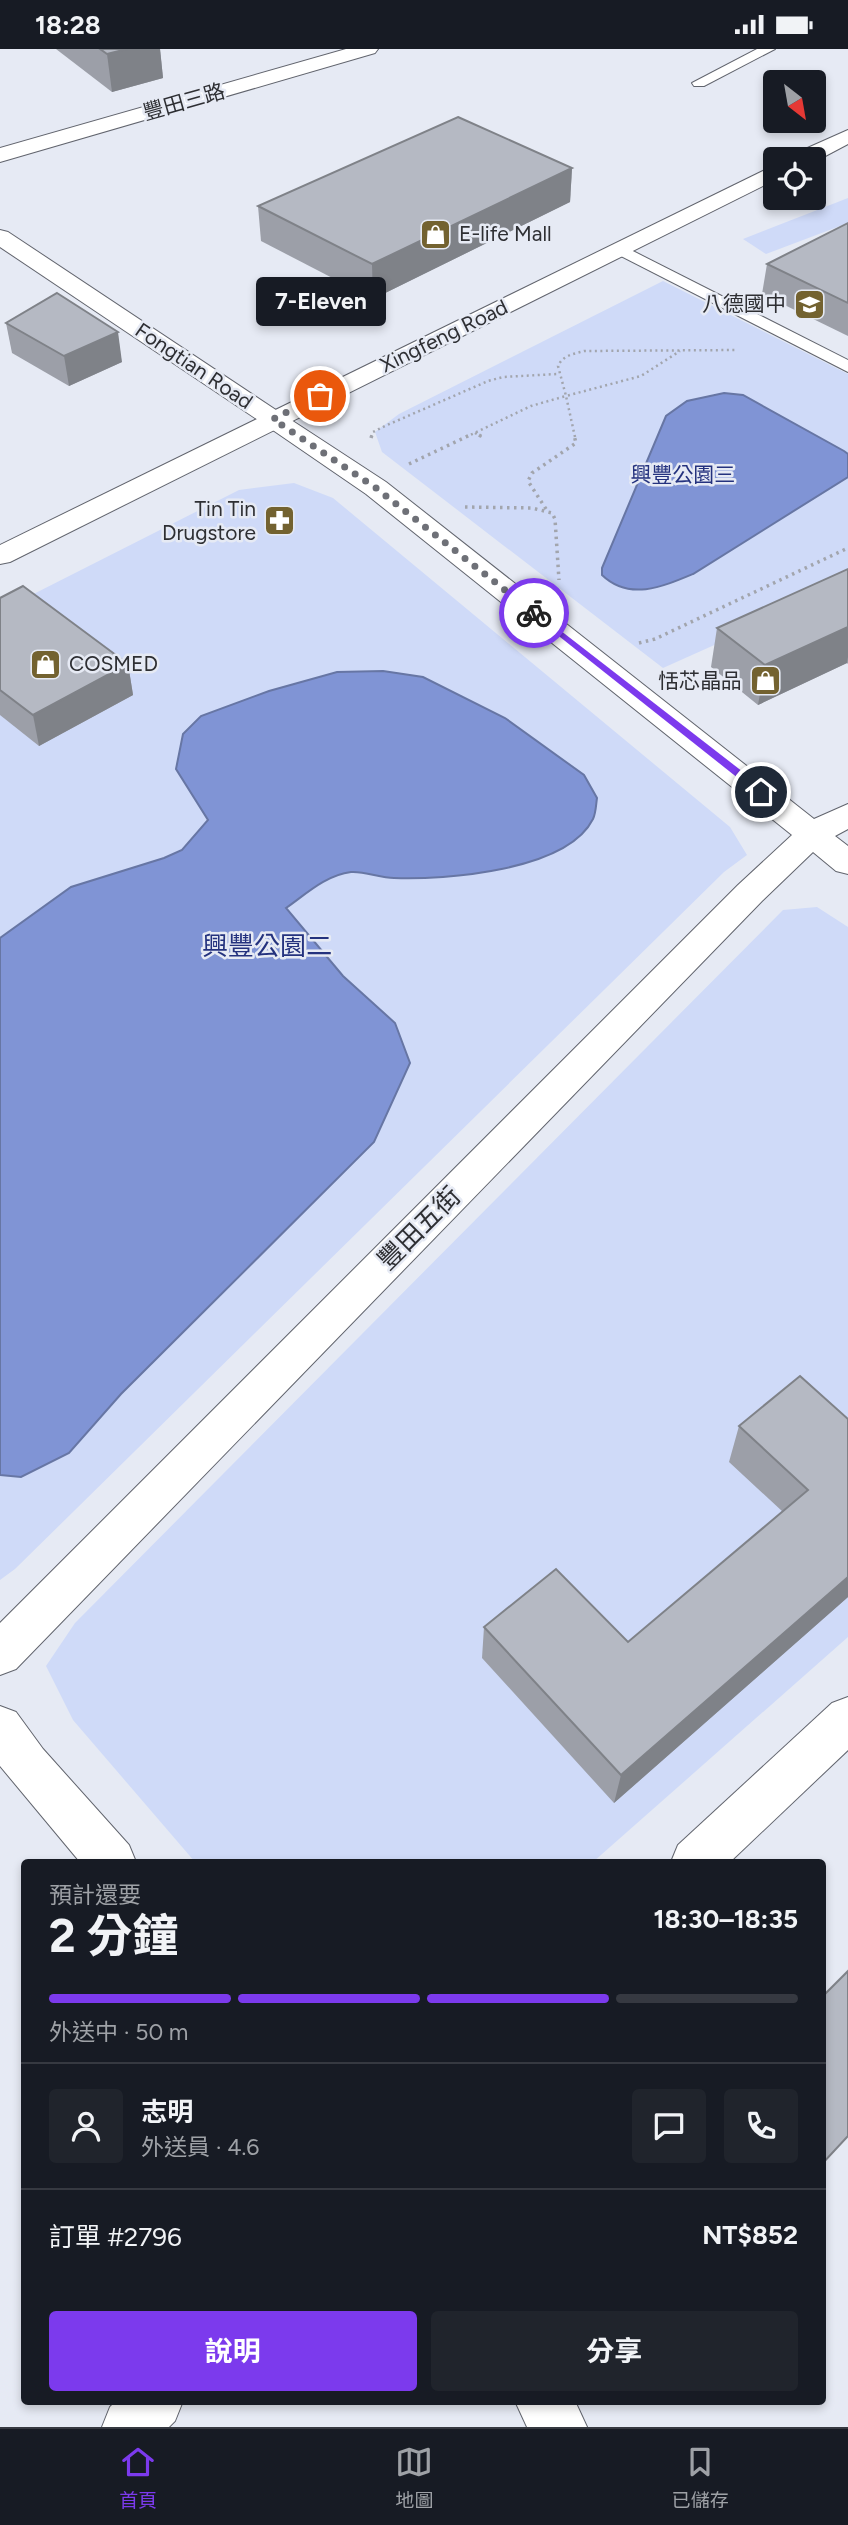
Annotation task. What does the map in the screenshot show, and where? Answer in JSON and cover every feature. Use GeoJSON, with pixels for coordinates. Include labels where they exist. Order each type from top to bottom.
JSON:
{"type":"FeatureCollection","features":[{"type":"Feature","properties":{"kind":"street","name":"豐田三路"},"geometry":{"type":"LineString","coordinates":[[0,155],[368,49]]}},
{"type":"Feature","properties":{"kind":"street"},"geometry":{"type":"LineString","coordinates":[[826,147],[848,136]]}},
{"type":"Feature","properties":{"kind":"street","name":"Xingfeng Road"},"geometry":{"type":"LineString","coordinates":[[0,556],[763,178]]}},
{"type":"Feature","properties":{"kind":"street","name":"Fongtian Road"},"geometry":{"type":"LineString","coordinates":[[0,237],[376,488],[848,863]]}},
{"type":"Feature","properties":{"kind":"street","name":"豐田五街"},"geometry":{"type":"LineString","coordinates":[[0,1654],[741,903],[813,834],[848,815]]}},
{"type":"Feature","properties":{"kind":"street"},"geometry":{"type":"LineString","coordinates":[[698,1859],[848,1719]]}},
{"type":"Feature","properties":{"kind":"street"},"geometry":{"type":"LineString","coordinates":[[0,1728],[27,1765],[109,1859]]}},
{"type":"Feature","properties":{"kind":"street"},"geometry":{"type":"LineString","coordinates":[[130,2427],[151,2405]]}},
{"type":"Feature","properties":{"kind":"street"},"geometry":{"type":"LineString","coordinates":[[545,2405],[559,2427]]}},
{"type":"Feature","properties":{"kind":"lane"},"geometry":{"type":"LineString","coordinates":[[699,83],[768,49]]}},
{"type":"Feature","properties":{"kind":"lane"},"geometry":{"type":"LineString","coordinates":[[621,250],[848,367]]}},
{"type":"Feature","properties":{"kind":"path"},"geometry":{"type":"LineString","coordinates":[[562,584],[558,578],[555,519],[546,510],[528,481],[532,473],[576,443],[566,396],[557,374],[557,363],[562,358],[584,351],[739,350]]}},
{"type":"Feature","properties":{"kind":"path"},"geometry":{"type":"LineString","coordinates":[[415,473],[405,465],[531,406],[643,377],[657,370],[680,351]]}},
{"type":"Feature","properties":{"kind":"path"},"geometry":{"type":"LineString","coordinates":[[375,443],[370,437],[373,432],[473,387],[503,377],[557,374]]}},
{"type":"Feature","properties":{"kind":"path"},"geometry":{"type":"LineString","coordinates":[[474,433],[484,438]]}},
{"type":"Feature","properties":{"kind":"path"},"geometry":{"type":"LineString","coordinates":[[457,505],[546,510]]}},
{"type":"Feature","properties":{"kind":"path"},"geometry":{"type":"LineString","coordinates":[[635,643],[644,644],[848,548]]}},
{"type":"Feature","properties":{"kind":"green space"},"geometry":{"type":"Polygon","coordinates":[[[848,198],[848,223],[766,254],[743,239],[817,210],[826,210],[826,207],[848,198]]]}},
{"type":"Feature","properties":{"kind":"green space","name":"興豐公園三"},"geometry":{"type":"Polygon","coordinates":[[[663,281],[848,374],[848,585],[663,668],[382,452],[375,432],[399,414],[663,281]]]}},
{"type":"Feature","properties":{"kind":"green space","name":"興豐公園二"},"geometry":{"type":"Polygon","coordinates":[[[294,483],[333,498],[730,827],[747,855],[724,872],[15,1569],[0,1580],[0,611],[239,490],[294,483]]]}},
{"type":"Feature","properties":{"kind":"green space"},"geometry":{"type":"Polygon","coordinates":[[[817,907],[848,927],[848,1637],[596,1859],[192,1859],[73,1720],[46,1666],[75,1623],[783,910],[817,907]]]}},
{"type":"Feature","properties":{"kind":"water"},"geometry":{"type":"Polygon","coordinates":[[[724,393],[743,395],[844,451],[848,454],[848,477],[693,574],[646,589],[634,590],[612,583],[602,575],[602,568],[666,416],[687,401],[724,393]]]}},
{"type":"Feature","properties":{"kind":"water"},"geometry":{"type":"Polygon","coordinates":[[[383,671],[423,677],[505,718],[584,775],[597,798],[593,819],[579,837],[532,861],[503,869],[443,877],[394,878],[351,872],[325,881],[286,908],[343,976],[395,1023],[410,1063],[374,1142],[121,1394],[69,1453],[21,1477],[0,1475],[0,938],[71,887],[182,850],[208,820],[176,769],[183,734],[201,716],[269,691],[337,672],[383,671]]]}},
{"type":"Feature","properties":{"kind":"building"},"geometry":{"type":"Polygon","coordinates":[[[100,49],[127,49],[107,54],[100,49]]]}},
{"type":"Feature","properties":{"kind":"building"},"geometry":{"type":"Polygon","coordinates":[[[458,117],[572,168],[372,264],[258,206],[458,117]]]}},
{"type":"Feature","properties":{"kind":"building"},"geometry":{"type":"Polygon","coordinates":[[[848,223],[848,303],[767,264],[848,223]]]}},
{"type":"Feature","properties":{"kind":"building"},"geometry":{"type":"Polygon","coordinates":[[[57,293],[118,332],[64,356],[6,323],[57,293]]]}},
{"type":"Feature","properties":{"kind":"building"},"geometry":{"type":"Polygon","coordinates":[[[848,569],[848,627],[765,665],[717,628],[848,569]]]}},
{"type":"Feature","properties":{"kind":"building","name":"COSMED"},"geometry":{"type":"Polygon","coordinates":[[[23,586],[128,664],[33,715],[0,690],[0,598],[23,586]]]}},
{"type":"Feature","properties":{"kind":"building"},"geometry":{"type":"Polygon","coordinates":[[[800,1376],[848,1419],[848,1577],[621,1775],[484,1627],[556,1569],[628,1642],[808,1490],[739,1426],[800,1376]]]}},
{"type":"Feature","properties":{"kind":"building"},"geometry":{"type":"Polygon","coordinates":[[[848,1971],[848,2136],[826,2160],[826,1993],[848,1971]]]}},
{"type":"Feature","properties":{"kind":"way so far"},"geometry":{"type":"LineString","coordinates":[[320,396],[273,419],[376,488],[534,613]]}},
{"type":"Feature","properties":{"kind":"place","name":"E-life Mall"},"geometry":{"type":"Point","coordinates":[436,234]}},
{"type":"Feature","properties":{"kind":"place","name":"八德國中"},"geometry":{"type":"Point","coordinates":[809,304]}},
{"type":"Feature","properties":{"kind":"place","name":"7-Eleven"},"geometry":{"type":"Point","coordinates":[320,396]}},
{"type":"Feature","properties":{"kind":"place","name":"Tin Tin Drugstore"},"geometry":{"type":"Point","coordinates":[279,521]}},
{"type":"Feature","properties":{"kind":"place","name":"COSMED"},"geometry":{"type":"Point","coordinates":[46,664]}},
{"type":"Feature","properties":{"kind":"place","name":"恬芯晶品"},"geometry":{"type":"Point","coordinates":[765,681]}},
{"type":"Feature","properties":{"kind":"route"},"geometry":{"type":"LineString","coordinates":[[534,613],[761,792]]}}]}
